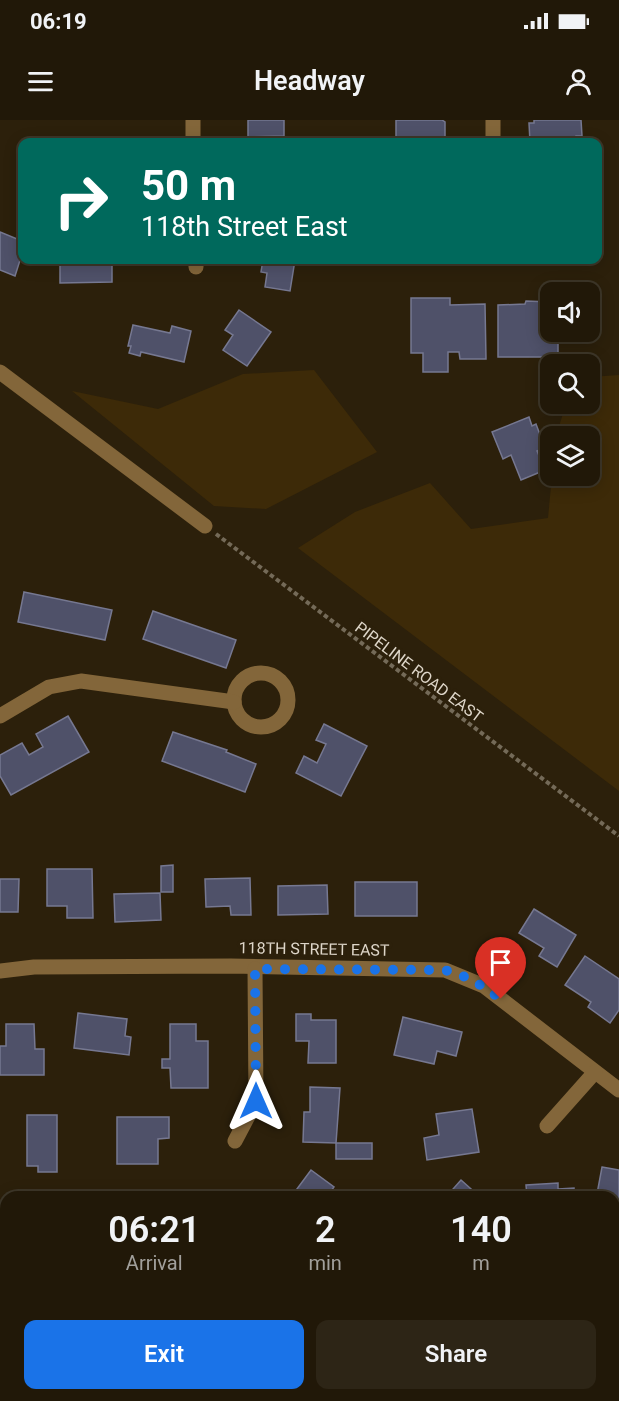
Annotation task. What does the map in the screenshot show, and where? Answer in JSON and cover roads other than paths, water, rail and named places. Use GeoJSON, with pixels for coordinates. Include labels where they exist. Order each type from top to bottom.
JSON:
{"type":"FeatureCollection","features":[{"type":"Feature","properties":{"kind":"street"},"geometry":{"type":"LineString","coordinates":[[193,120],[193,138]]}},
{"type":"Feature","properties":{"kind":"street"},"geometry":{"type":"LineString","coordinates":[[493,120],[493,138]]}},
{"type":"Feature","properties":{"kind":"street"},"geometry":{"type":"LineString","coordinates":[[0,372],[205,526]]}},
{"type":"Feature","properties":{"kind":"street"},"geometry":{"type":"LineString","coordinates":[[0,716],[49,687],[81,681],[234,702]]}},
{"type":"Feature","properties":{"kind":"street","name":"118TH STREET EAST"},"geometry":{"type":"LineString","coordinates":[[0,971],[34,967],[431,969],[459,974],[484,986],[619,1090]]}},
{"type":"Feature","properties":{"kind":"street"},"geometry":{"type":"LineString","coordinates":[[235,1141],[256,1101],[255,969]]}},
{"type":"Feature","properties":{"kind":"street"},"geometry":{"type":"LineString","coordinates":[[547,1126],[595,1072]]}}]}
